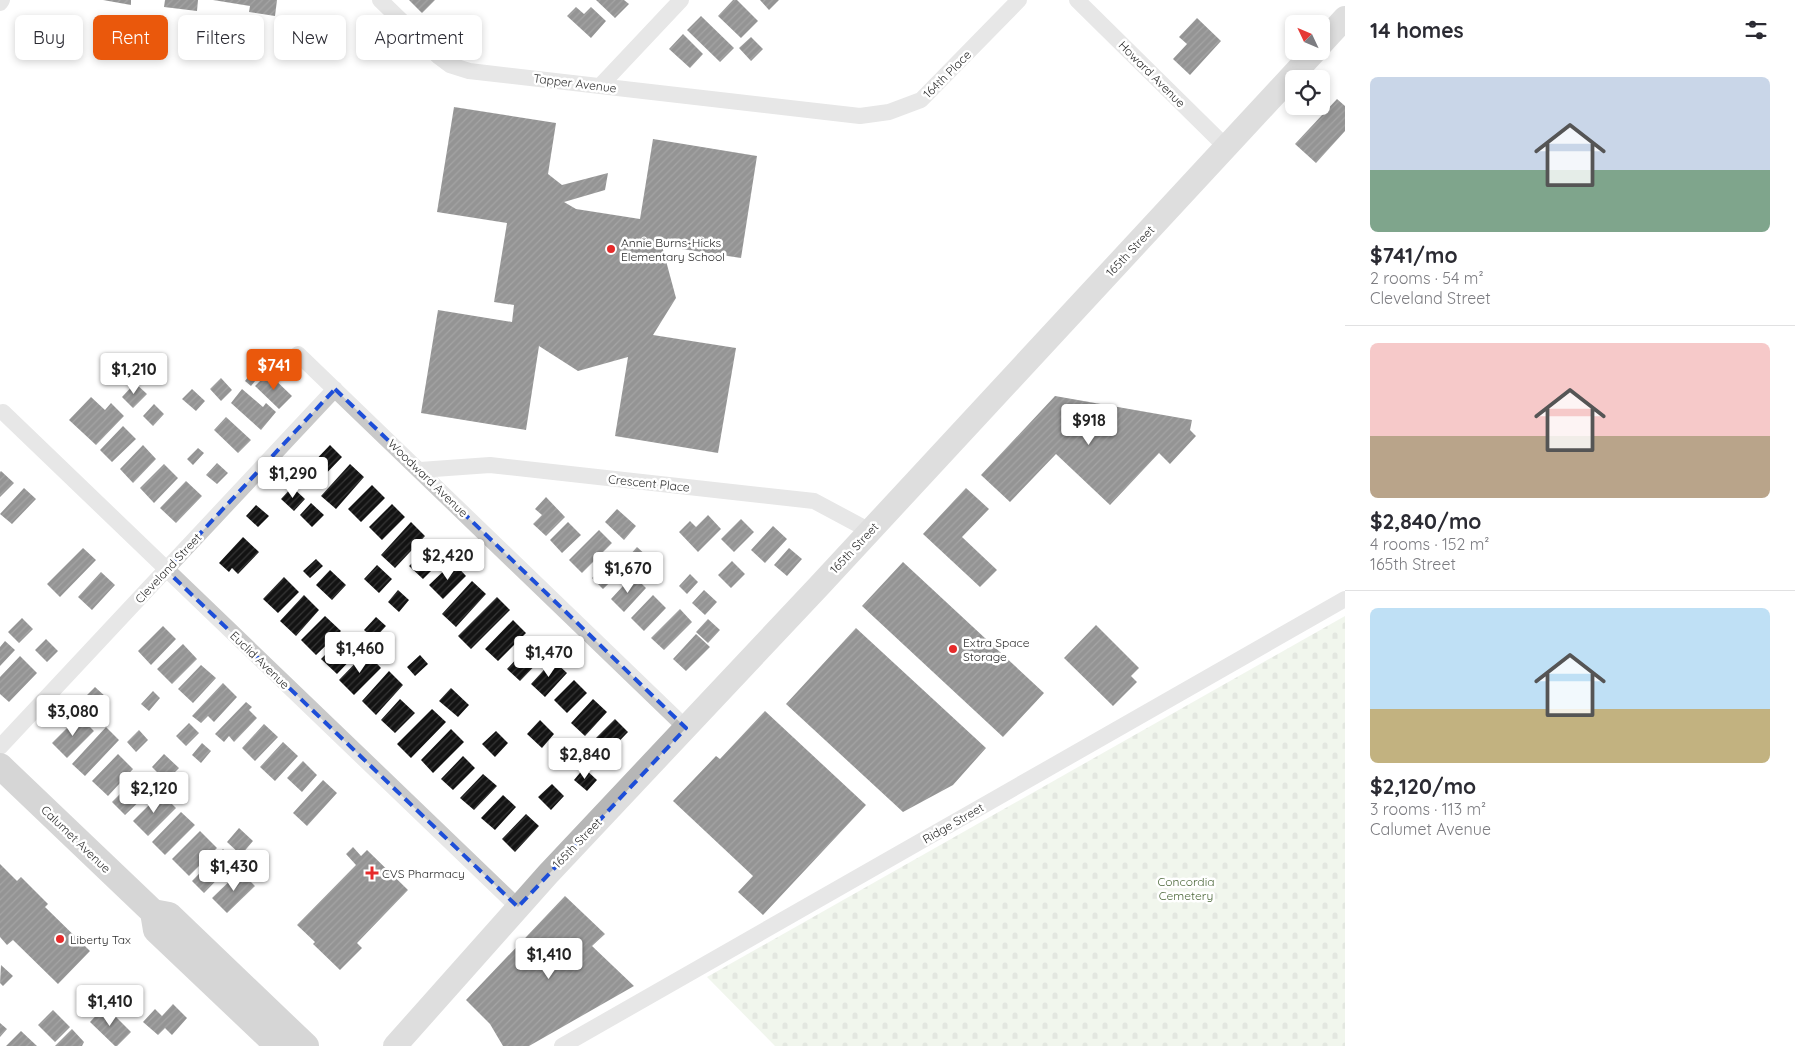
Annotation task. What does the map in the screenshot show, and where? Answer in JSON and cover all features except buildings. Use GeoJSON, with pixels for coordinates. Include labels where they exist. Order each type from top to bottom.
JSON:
{"type":"FeatureCollection","features":[{"type":"Feature","properties":{"kind":"main road"},"geometry":{"type":"LineString","coordinates":[[1330,34],[1345,18]]}},
{"type":"Feature","properties":{"kind":"main road","name":"165th Street"},"geometry":{"type":"LineString","coordinates":[[395,1046],[518,907],[870,532],[1307,60]]}},
{"type":"Feature","properties":{"kind":"main road","name":"Calumet Avenue"},"geometry":{"type":"LineString","coordinates":[[0,766],[153,912],[170,915],[306,1046]]}},
{"type":"Feature","properties":{"kind":"main road","name":"Calumet Avenue"},"geometry":{"type":"LineString","coordinates":[[153,912],[156,930],[278,1046]]}},
{"type":"Feature","properties":{"kind":"street","name":"Tapper Avenue"},"geometry":{"type":"LineString","coordinates":[[380,0],[438,56],[450,65],[469,71],[796,109]]}},
{"type":"Feature","properties":{"kind":"street"},"geometry":{"type":"LineString","coordinates":[[600,86],[681,0]]}},
{"type":"Feature","properties":{"kind":"street","name":"164th Place"},"geometry":{"type":"LineString","coordinates":[[796,109],[860,116],[889,112],[910,106],[932,91],[1019,0]]}},
{"type":"Feature","properties":{"kind":"street","name":"Howard Avenue"},"geometry":{"type":"LineString","coordinates":[[1077,0],[1226,147]]}},
{"type":"Feature","properties":{"kind":"street","name":"Woodward Avenue"},"geometry":{"type":"LineString","coordinates":[[298,354],[686,728]]}},
{"type":"Feature","properties":{"kind":"street","name":"Cleveland Street"},"geometry":{"type":"LineString","coordinates":[[0,747],[335,389]]}},
{"type":"Feature","properties":{"kind":"street","name":"Euclid Avenue"},"geometry":{"type":"LineString","coordinates":[[3,412],[518,907]]}},
{"type":"Feature","properties":{"kind":"street","name":"Crescent Place"},"geometry":{"type":"LineString","coordinates":[[420,470],[490,465],[814,501],[870,532]]}},
{"type":"Feature","properties":{"kind":"street","name":"Ridge Street"},"geometry":{"type":"LineString","coordinates":[[562,1046],[1345,599]]}},
{"type":"Feature","properties":{"kind":"highlighted area"},"geometry":{"type":"Polygon","coordinates":[[[335,389],[686,728],[518,907],[166,570],[335,389]]]}},
{"type":"Feature","properties":{"kind":"green space","name":"Concordia Cemetery"},"geometry":{"type":"Polygon","coordinates":[[[1345,616],[1345,1046],[775,1046],[707,977],[1345,616]]]}},
{"type":"Feature","properties":{"kind":"place","name":"Annie Burns-Hicks Elementary School"},"geometry":{"type":"Point","coordinates":[611,249]}},
{"type":"Feature","properties":{"kind":"place","name":"Extra Space Storage"},"geometry":{"type":"Point","coordinates":[953,649]}},
{"type":"Feature","properties":{"kind":"place","name":"CVS Pharmacy"},"geometry":{"type":"Point","coordinates":[372,873]}},
{"type":"Feature","properties":{"kind":"place","name":"Liberty Tax"},"geometry":{"type":"Point","coordinates":[60,939]}}]}
